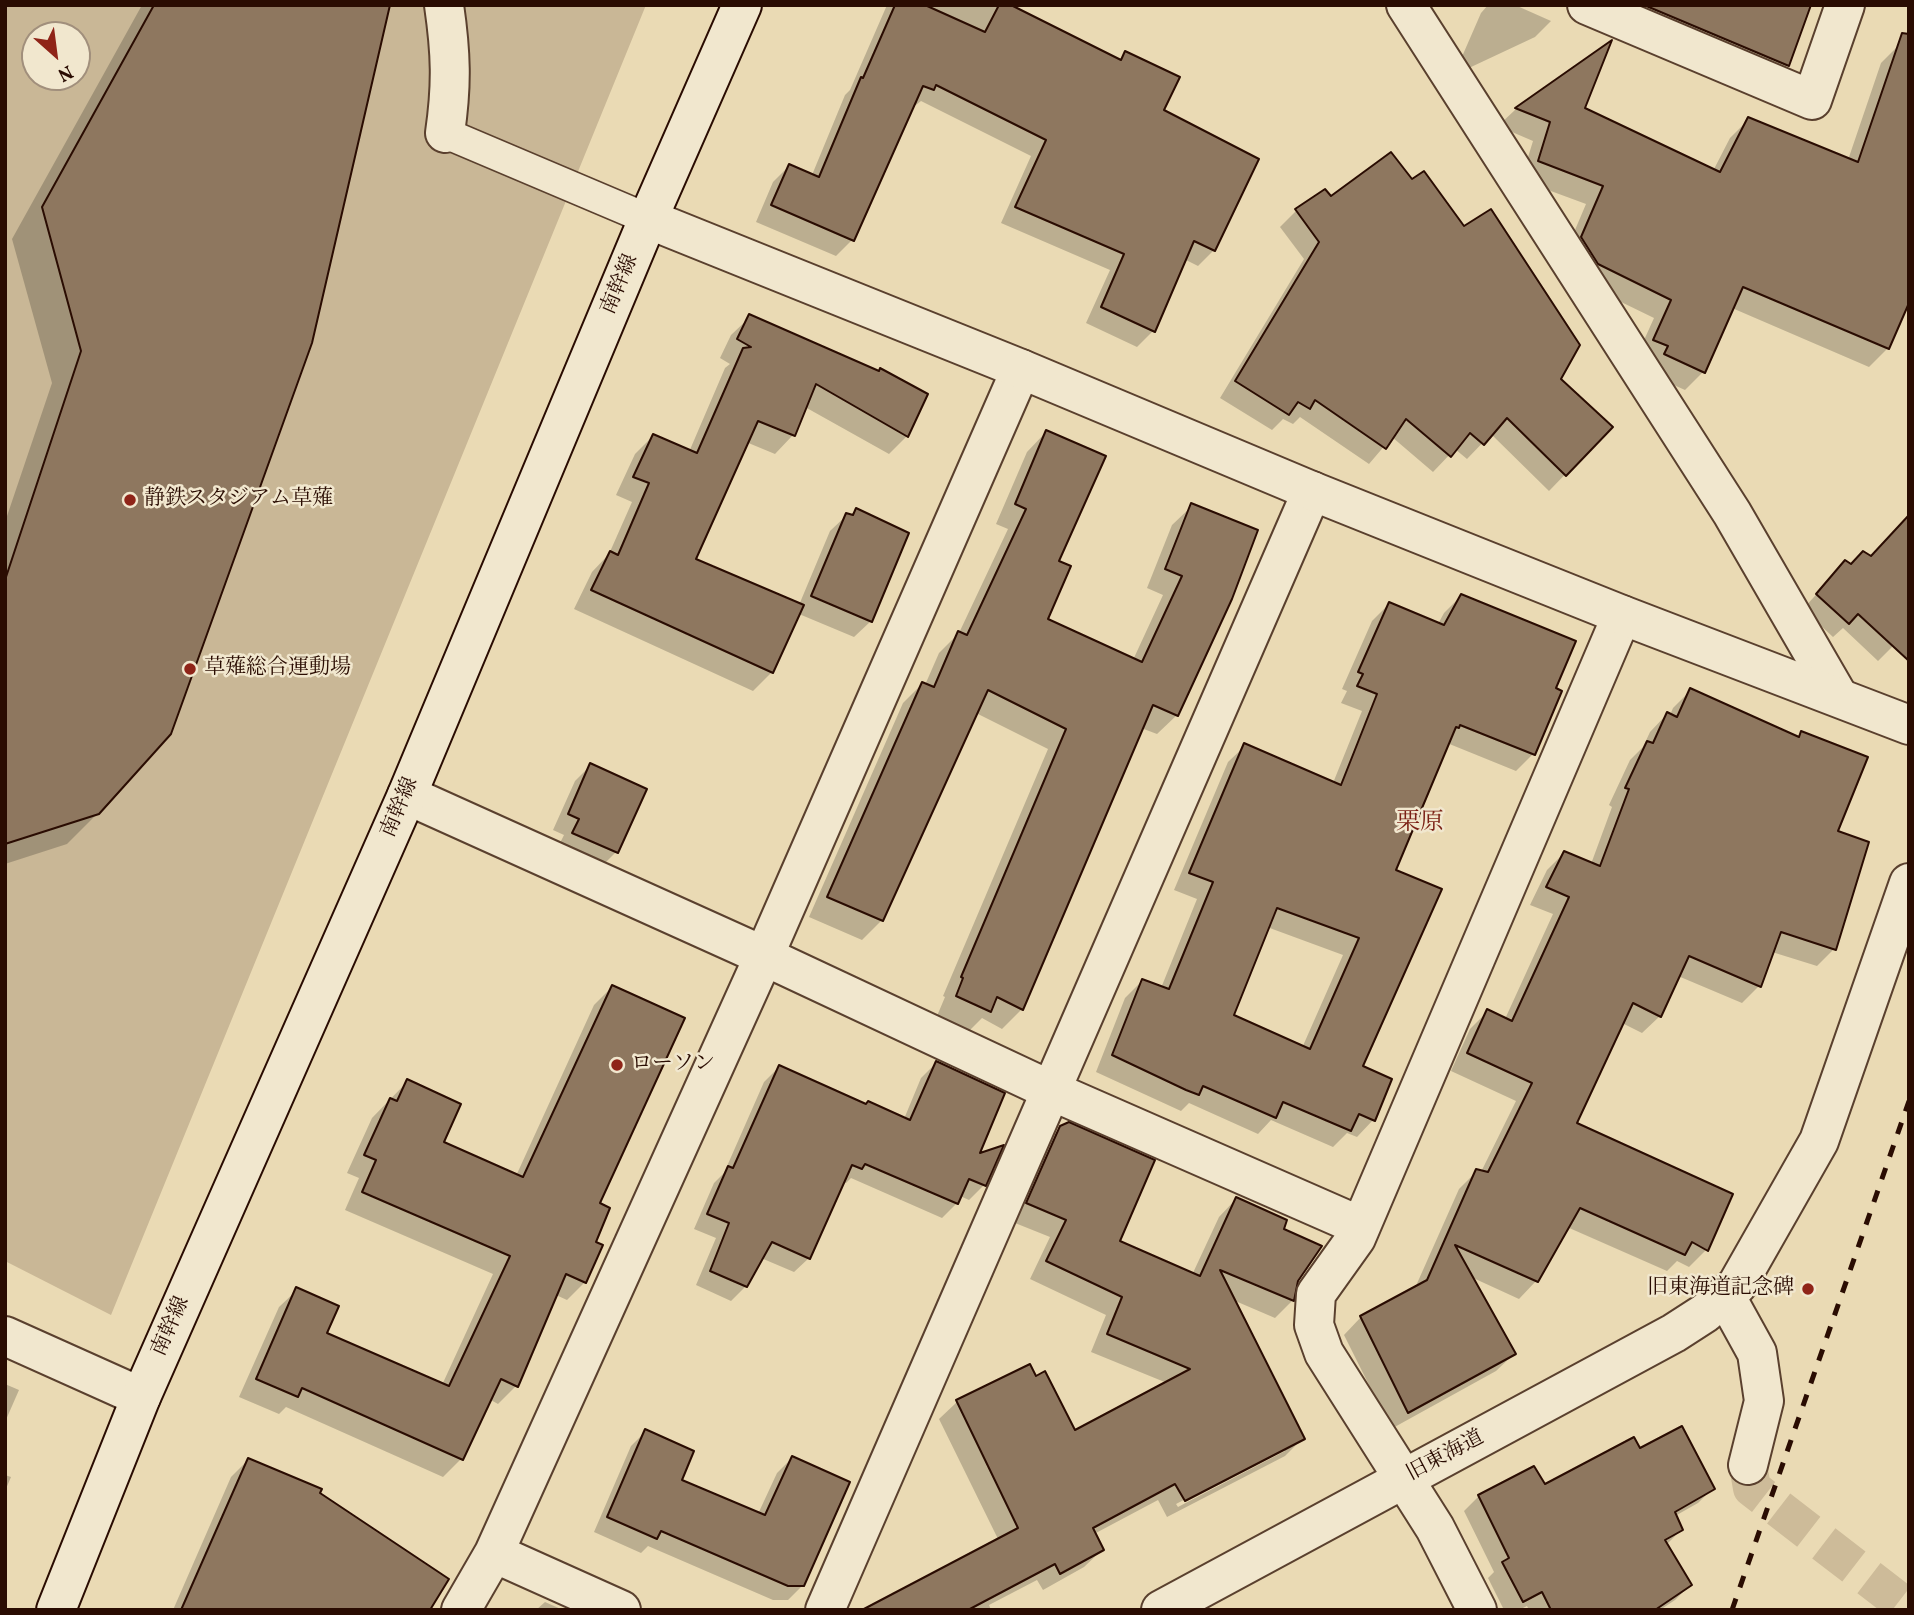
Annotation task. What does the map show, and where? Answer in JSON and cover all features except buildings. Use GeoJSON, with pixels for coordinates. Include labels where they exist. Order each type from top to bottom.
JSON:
{"type":"FeatureCollection","features":[{"type":"Feature","properties":{"kind":"street"},"geometry":{"type":"LineString","coordinates":[[443,5],[450,46],[451,89],[445,133]]}},
{"type":"Feature","properties":{"kind":"street","name":"南幹線"},"geometry":{"type":"LineString","coordinates":[[57,1610],[141,1396],[407,795],[742,5]]}},
{"type":"Feature","properties":{"kind":"street"},"geometry":{"type":"LineString","coordinates":[[1587,5],[1812,100],[1845,5]]}},
{"type":"Feature","properties":{"kind":"street"},"geometry":{"type":"LineString","coordinates":[[1415,10],[1732,513],[1838,696]]}},
{"type":"Feature","properties":{"kind":"street"},"geometry":{"type":"LineString","coordinates":[[649,219],[1021,369],[1312,491],[1622,615],[1909,725]]}},
{"type":"Feature","properties":{"kind":"street"},"geometry":{"type":"LineString","coordinates":[[461,1610],[494,1553],[764,956],[1021,369]]}},
{"type":"Feature","properties":{"kind":"street"},"geometry":{"type":"LineString","coordinates":[[825,1610],[1312,491]]}},
{"type":"Feature","properties":{"kind":"street"},"geometry":{"type":"LineString","coordinates":[[1477,1610],[1435,1528],[1324,1353],[1314,1325],[1316,1294],[1356,1238],[1622,615]]}},
{"type":"Feature","properties":{"kind":"street"},"geometry":{"type":"LineString","coordinates":[[407,795],[764,956],[1052,1091],[1360,1226]]}},
{"type":"Feature","properties":{"kind":"street","name":"旧東海道"},"geometry":{"type":"LineString","coordinates":[[1161,1610],[1674,1333],[1705,1313],[1737,1284],[1819,1141],[1909,883]]}},
{"type":"Feature","properties":{"kind":"street"},"geometry":{"type":"LineString","coordinates":[[1725,1295],[1756,1353],[1764,1401],[1748,1465]]}},
{"type":"Feature","properties":{"kind":"street"},"geometry":{"type":"LineString","coordinates":[[5,1336],[141,1396]]}},
{"type":"Feature","properties":{"kind":"street"},"geometry":{"type":"LineString","coordinates":[[494,1553],[621,1610]]}},
{"type":"Feature","properties":{"kind":"lane"},"geometry":{"type":"LineString","coordinates":[[445,133],[649,219]]}},
{"type":"Feature","properties":{"kind":"shaded area","name":"草薙総合運動場"},"geometry":{"type":"Polygon","coordinates":[[[5,5],[646,5],[111,1315],[5,1261],[5,5]]]}},
{"type":"Feature","properties":{"kind":"tunnel"},"geometry":{"type":"LineString","coordinates":[[1748,1465],[1752,1488],[1909,1609]]}},
{"type":"Feature","properties":{"kind":"railway"},"geometry":{"type":"LineString","coordinates":[[1732,1610],[1909,1101]]}},
{"type":"Feature","properties":{"kind":"place","name":"静鉄スタジアム草薙"},"geometry":{"type":"Point","coordinates":[130,500]}},
{"type":"Feature","properties":{"kind":"place","name":"草薙総合運動場"},"geometry":{"type":"Point","coordinates":[190,669]}},
{"type":"Feature","properties":{"kind":"place","name":"ローソン"},"geometry":{"type":"Point","coordinates":[617,1065]}},
{"type":"Feature","properties":{"kind":"place","name":"旧東海道記念碑"},"geometry":{"type":"Point","coordinates":[1808,1289]}},
{"type":"Feature","properties":{"kind":"district","name":"栗原"},"geometry":{"type":"Point","coordinates":[1420,825]}}]}
